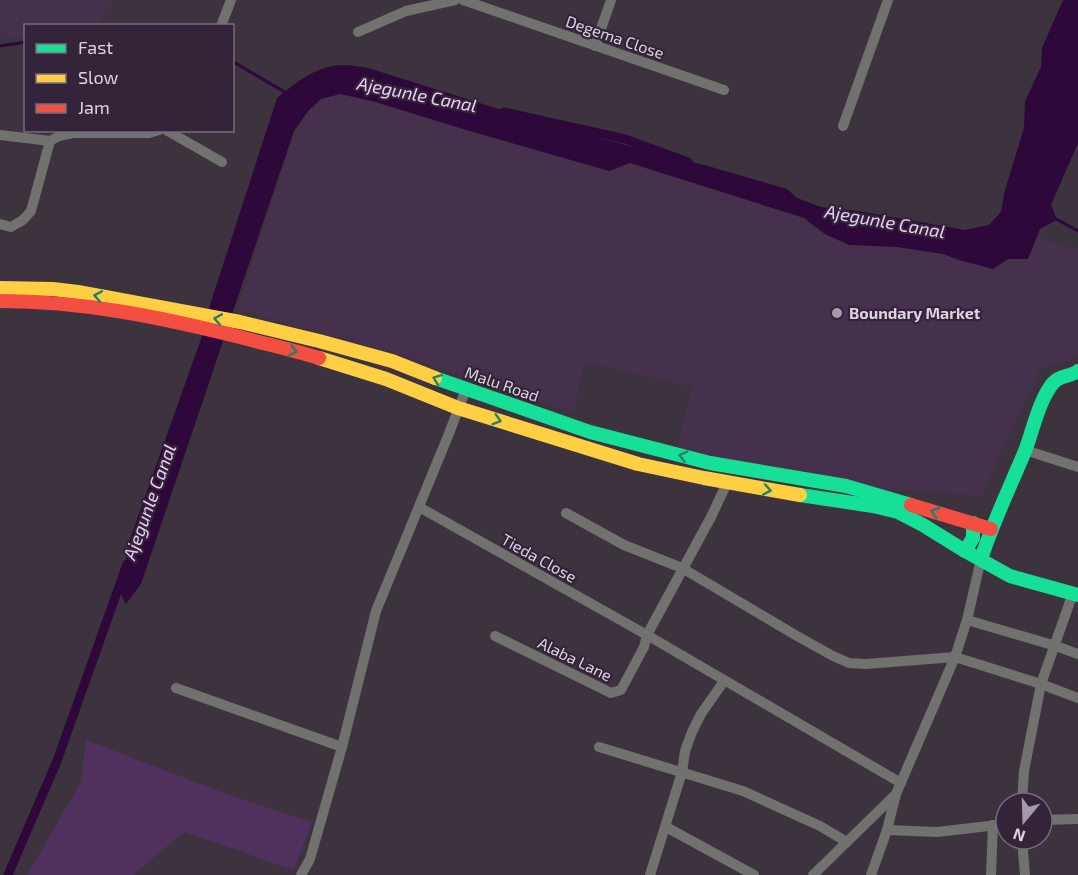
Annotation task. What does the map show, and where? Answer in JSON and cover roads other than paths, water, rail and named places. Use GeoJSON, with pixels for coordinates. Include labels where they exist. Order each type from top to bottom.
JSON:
{"type":"FeatureCollection","features":[{"type":"Feature","properties":{"kind":"main road","name":"Malu Road"},"geometry":{"type":"LineString","coordinates":[[0,288],[78,292],[196,320],[236,337],[309,355],[386,379],[458,408],[638,464],[727,483],[898,512],[1010,576],[1075,594]]}},
{"type":"Feature","properties":{"kind":"main road","name":"Malu Road"},"geometry":{"type":"LineString","coordinates":[[0,301],[39,301],[196,320],[240,322],[392,361],[590,432],[710,463],[846,486],[991,529]]}},
{"type":"Feature","properties":{"kind":"main road"},"geometry":{"type":"LineString","coordinates":[[985,562],[991,529],[1025,450],[1043,400],[1053,383],[1060,377],[1077,374]]}},
{"type":"Feature","properties":{"kind":"main road"},"geometry":{"type":"LineString","coordinates":[[704,478],[710,463]]}},
{"type":"Feature","properties":{"kind":"main road"},"geometry":{"type":"LineString","coordinates":[[965,551],[974,538],[973,523]]}},
{"type":"Feature","properties":{"kind":"street"},"geometry":{"type":"LineString","coordinates":[[222,24],[231,0]]}},
{"type":"Feature","properties":{"kind":"street"},"geometry":{"type":"LineString","coordinates":[[358,32],[406,11],[455,0]]}},
{"type":"Feature","properties":{"kind":"street","name":"Degema Close"},"geometry":{"type":"LineString","coordinates":[[463,0],[724,90]]}},
{"type":"Feature","properties":{"kind":"street"},"geometry":{"type":"LineString","coordinates":[[596,46],[611,0]]}},
{"type":"Feature","properties":{"kind":"street"},"geometry":{"type":"LineString","coordinates":[[843,126],[888,0]]}},
{"type":"Feature","properties":{"kind":"street"},"geometry":{"type":"LineString","coordinates":[[0,135],[50,141],[73,133],[152,132]]}},
{"type":"Feature","properties":{"kind":"street"},"geometry":{"type":"LineString","coordinates":[[170,132],[222,162]]}},
{"type":"Feature","properties":{"kind":"street"},"geometry":{"type":"LineString","coordinates":[[187,142],[190,132]]}},
{"type":"Feature","properties":{"kind":"street"},"geometry":{"type":"LineString","coordinates":[[0,224],[11,227],[23,220],[31,211],[50,141]]}},
{"type":"Feature","properties":{"kind":"street"},"geometry":{"type":"LineString","coordinates":[[301,875],[310,859],[342,747],[376,611],[466,389]]}},
{"type":"Feature","properties":{"kind":"street"},"geometry":{"type":"LineString","coordinates":[[1025,450],[1078,467]]}},
{"type":"Feature","properties":{"kind":"street"},"geometry":{"type":"LineString","coordinates":[[647,635],[727,483]]}},
{"type":"Feature","properties":{"kind":"street","name":"Tieda Close"},"geometry":{"type":"LineString","coordinates":[[418,507],[647,635],[901,783]]}},
{"type":"Feature","properties":{"kind":"street"},"geometry":{"type":"LineString","coordinates":[[566,513],[624,545],[682,568],[797,636],[849,663],[955,657],[1078,698]]}},
{"type":"Feature","properties":{"kind":"street"},"geometry":{"type":"LineString","coordinates":[[871,875],[887,830],[896,794],[955,657],[985,562]]}},
{"type":"Feature","properties":{"kind":"street"},"geometry":{"type":"LineString","coordinates":[[1023,791],[1024,771],[1041,684],[1075,594]]}},
{"type":"Feature","properties":{"kind":"street"},"geometry":{"type":"LineString","coordinates":[[967,620],[1078,654]]}},
{"type":"Feature","properties":{"kind":"street","name":"Alaba Lane"},"geometry":{"type":"LineString","coordinates":[[495,636],[610,693],[621,690],[625,684],[644,647],[647,635]]}},
{"type":"Feature","properties":{"kind":"street"},"geometry":{"type":"LineString","coordinates":[[650,875],[666,827],[692,732],[701,714],[724,681]]}},
{"type":"Feature","properties":{"kind":"street"},"geometry":{"type":"LineString","coordinates":[[176,688],[342,747]]}},
{"type":"Feature","properties":{"kind":"street"},"geometry":{"type":"LineString","coordinates":[[599,747],[743,791],[820,826],[847,842]]}},
{"type":"Feature","properties":{"kind":"street"},"geometry":{"type":"LineString","coordinates":[[813,875],[896,794]]}},
{"type":"Feature","properties":{"kind":"street"},"geometry":{"type":"LineString","coordinates":[[1054,820],[1078,819]]}},
{"type":"Feature","properties":{"kind":"street"},"geometry":{"type":"LineString","coordinates":[[887,830],[937,832],[993,825],[991,875]]}},
{"type":"Feature","properties":{"kind":"street"},"geometry":{"type":"LineString","coordinates":[[666,827],[754,875]]}},
{"type":"Feature","properties":{"kind":"street"},"geometry":{"type":"LineString","coordinates":[[1023,851],[1025,875]]}},
{"type":"Feature","properties":{"kind":"water"},"geometry":{"type":"Polygon","coordinates":[[[1063,0],[1078,0],[1078,143],[1051,205],[1057,220],[1040,229],[1028,259],[1008,259],[993,269],[943,254],[897,247],[849,245],[825,234],[804,218],[630,163],[609,171],[372,101],[340,94],[321,99],[309,110],[294,131],[141,584],[126,604],[120,593],[129,542],[202,336],[277,98],[300,81],[316,71],[334,66],[368,68],[556,127],[787,189],[797,198],[821,207],[858,211],[965,230],[989,225],[1001,212],[1005,190],[1024,128],[1025,101],[1041,67],[1042,48],[1063,0]]]}},
{"type":"Feature","properties":{"kind":"waterway"},"geometry":{"type":"LineString","coordinates":[[0,46],[24,42]]}},
{"type":"Feature","properties":{"kind":"waterway"},"geometry":{"type":"LineString","coordinates":[[234,62],[288,94]]}},
{"type":"Feature","properties":{"kind":"waterway","name":"Ajegunle Canal"},"geometry":{"type":"LineString","coordinates":[[504,112],[625,139],[688,162]]}},
{"type":"Feature","properties":{"kind":"waterway"},"geometry":{"type":"LineString","coordinates":[[1056,219],[1078,231]]}},
{"type":"Feature","properties":{"kind":"waterway","name":"Ajegunle Canal"},"geometry":{"type":"LineString","coordinates":[[8,875],[57,761],[127,564]]}},
{"type":"Feature","properties":{"kind":"place","name":"Boundary Market"},"geometry":{"type":"Point","coordinates":[837,313]}}]}
